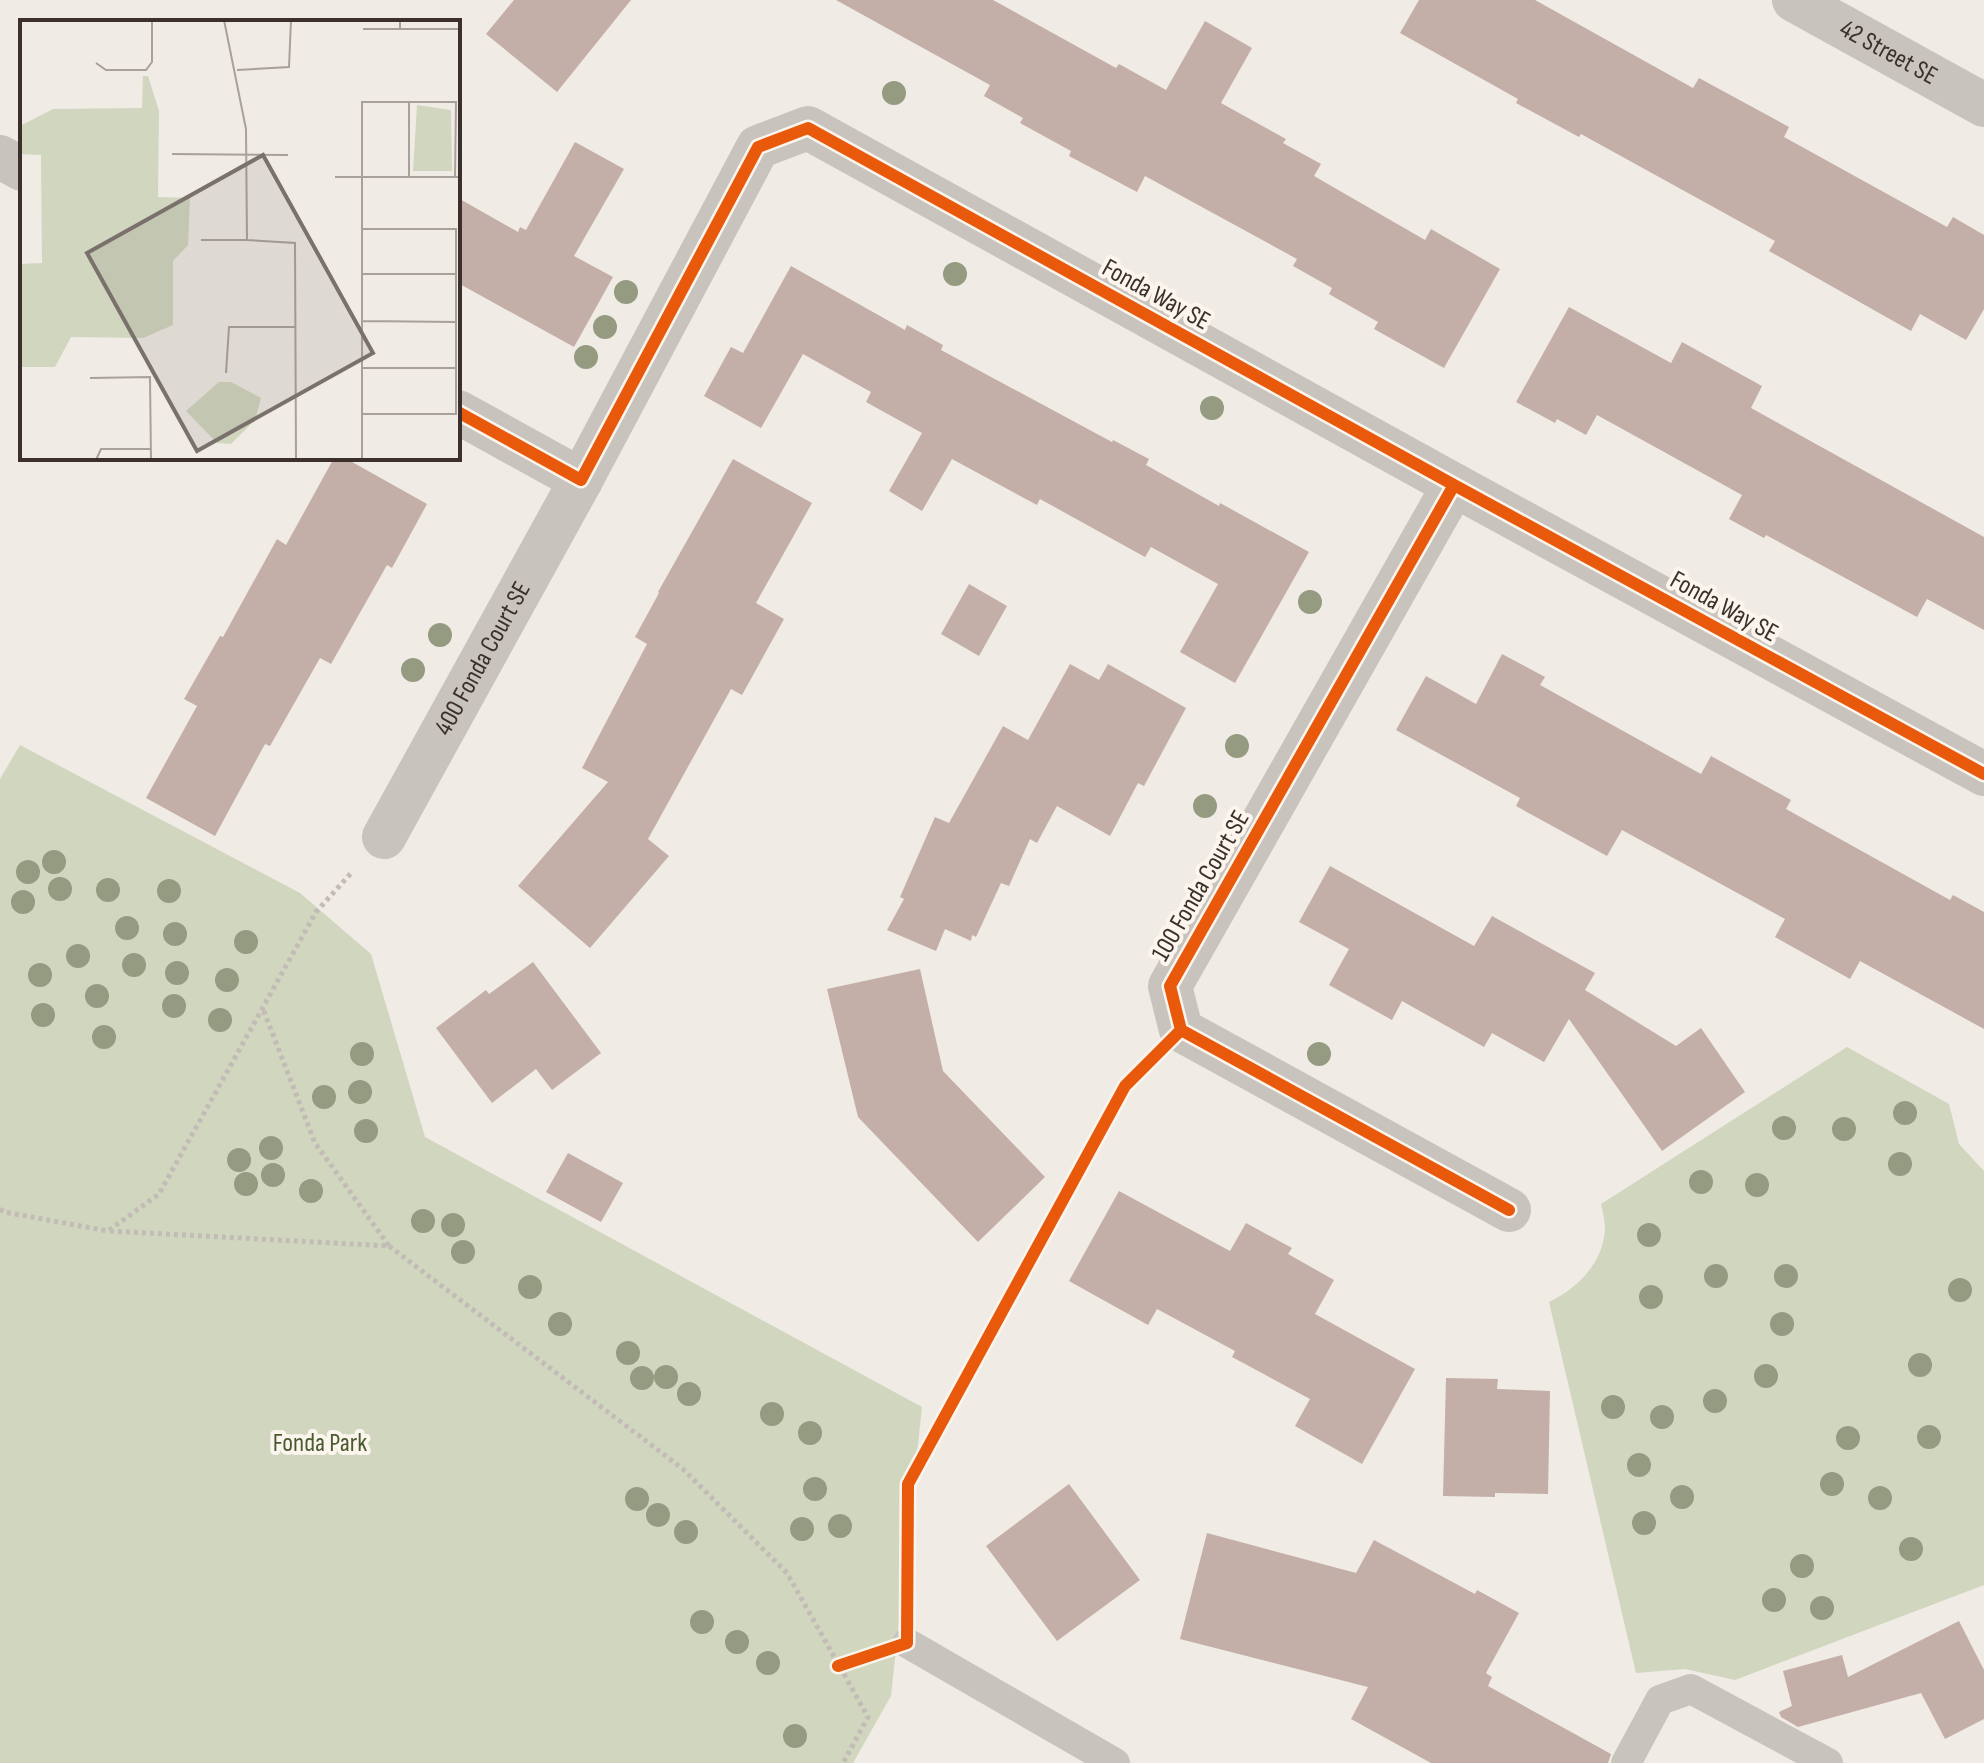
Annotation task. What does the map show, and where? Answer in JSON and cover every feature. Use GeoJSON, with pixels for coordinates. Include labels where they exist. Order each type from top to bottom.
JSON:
{"type":"FeatureCollection","features":[{"type":"Feature","properties":{"kind":"street","name":"42 Street SE"},"geometry":{"type":"LineString","coordinates":[[1794,0],[1984,105]]}},
{"type":"Feature","properties":{"kind":"street","name":"Fonda Way SE"},"geometry":{"type":"LineString","coordinates":[[581,480],[758,147],[808,128],[1984,774]]}},
{"type":"Feature","properties":{"kind":"street"},"geometry":{"type":"LineString","coordinates":[[0,157],[20,168]]}},
{"type":"Feature","properties":{"kind":"street"},"geometry":{"type":"LineString","coordinates":[[460,413],[581,480]]}},
{"type":"Feature","properties":{"kind":"street","name":"400 Fonda Court SE"},"geometry":{"type":"LineString","coordinates":[[384,837],[581,480]]}},
{"type":"Feature","properties":{"kind":"street","name":"100 Fonda Court SE"},"geometry":{"type":"LineString","coordinates":[[1181,1030],[1170,986],[1454,485]]}},
{"type":"Feature","properties":{"kind":"street"},"geometry":{"type":"LineString","coordinates":[[1181,1030],[1509,1210]]}},
{"type":"Feature","properties":{"kind":"lane"},"geometry":{"type":"LineString","coordinates":[[907,1643],[1115,1763]]}},
{"type":"Feature","properties":{"kind":"lane"},"geometry":{"type":"LineString","coordinates":[[1626,1763],[1660,1700],[1691,1689],[1828,1763]]}},
{"type":"Feature","properties":{"kind":"path"},"geometry":{"type":"LineString","coordinates":[[108,1231],[159,1194],[316,912],[384,837]]}},
{"type":"Feature","properties":{"kind":"path"},"geometry":{"type":"LineString","coordinates":[[263,1008],[315,1143],[389,1246],[683,1469],[787,1573],[868,1717],[843,1763]]}},
{"type":"Feature","properties":{"kind":"path"},"geometry":{"type":"LineString","coordinates":[[907,1643],[908,1484],[1125,1086],[1181,1030]]}},
{"type":"Feature","properties":{"kind":"path"},"geometry":{"type":"LineString","coordinates":[[0,1209],[108,1231],[389,1246]]}},
{"type":"Feature","properties":{"kind":"green space","name":"Fonda Park"},"geometry":{"type":"Polygon","coordinates":[[[20,745],[300,893],[371,954],[425,1137],[922,1407],[891,1696],[853,1763],[0,1763],[0,779],[20,745]]]}},
{"type":"Feature","properties":{"kind":"green space"},"geometry":{"type":"Polygon","coordinates":[[[1847,1047],[1949,1104],[1959,1144],[1984,1171],[1984,1585],[1735,1680],[1685,1669],[1636,1673],[1549,1302],[1579,1282],[1594,1263],[1605,1229],[1601,1204],[1847,1047]]]}},
{"type":"Feature","properties":{"kind":"building"},"geometry":{"type":"Polygon","coordinates":[[[514,0],[631,0],[557,92],[486,34],[514,0]]]}},
{"type":"Feature","properties":{"kind":"building"},"geometry":{"type":"Polygon","coordinates":[[[836,0],[993,0],[1116,68],[1119,64],[1166,90],[1205,21],[1252,48],[1221,103],[1286,139],[1283,143],[1321,164],[1314,176],[1425,240],[1431,229],[1500,269],[1444,368],[1374,329],[1378,322],[1329,294],[1332,288],[1293,266],[1297,259],[1145,176],[1137,192],[1069,156],[1071,151],[1020,123],[1023,118],[984,96],[990,85],[836,0]]]}},
{"type":"Feature","properties":{"kind":"building"},"geometry":{"type":"Polygon","coordinates":[[[1419,0],[1535,0],[1693,88],[1699,78],[1789,127],[1784,137],[1947,227],[1953,217],[1984,235],[1984,309],[1966,340],[1920,314],[1911,331],[1769,251],[1775,241],[1581,134],[1579,137],[1516,103],[1518,99],[1400,33],[1419,0]]]}},
{"type":"Feature","properties":{"kind":"building"},"geometry":{"type":"Polygon","coordinates":[[[575,142],[624,169],[574,256],[613,277],[574,347],[460,284],[460,199],[518,232],[520,227],[526,230],[575,142]]]}},
{"type":"Feature","properties":{"kind":"building"},"geometry":{"type":"Polygon","coordinates":[[[791,266],[905,330],[907,325],[943,345],[941,350],[1149,459],[1146,465],[1309,552],[1235,683],[1180,652],[1218,584],[1151,547],[1145,557],[1040,499],[1037,505],[952,459],[922,511],[889,491],[922,433],[866,402],[871,392],[803,354],[761,428],[704,396],[731,347],[743,353],[791,266]]]}},
{"type":"Feature","properties":{"kind":"building"},"geometry":{"type":"Polygon","coordinates":[[[1569,307],[1671,363],[1682,342],[1762,386],[1751,408],[1984,537],[1984,630],[1927,599],[1917,617],[1766,535],[1764,538],[1729,519],[1742,495],[1597,415],[1586,435],[1516,402],[1569,307]]]}},
{"type":"Feature","properties":{"kind":"building"},"geometry":{"type":"Polygon","coordinates":[[[733,459],[812,503],[756,603],[784,619],[742,695],[731,689],[648,839],[669,856],[590,948],[518,886],[608,782],[582,768],[647,644],[635,637],[733,459]]]}},
{"type":"Feature","properties":{"kind":"building"},"geometry":{"type":"Polygon","coordinates":[[[333,460],[349,460],[427,504],[392,568],[387,565],[331,664],[320,658],[270,746],[265,744],[215,836],[146,798],[197,706],[184,699],[220,636],[223,637],[277,539],[286,545],[333,460]]]}},
{"type":"Feature","properties":{"kind":"building"},"geometry":{"type":"Polygon","coordinates":[[[969,584],[1007,606],[979,656],[941,634],[969,584]]]}},
{"type":"Feature","properties":{"kind":"building"},"geometry":{"type":"Polygon","coordinates":[[[1502,654],[1545,677],[1540,685],[1701,774],[1711,756],[1791,800],[1786,809],[1950,900],[1953,895],[1984,912],[1984,1029],[1860,961],[1850,979],[1775,937],[1785,919],[1622,830],[1607,856],[1516,806],[1520,798],[1396,730],[1426,676],[1476,704],[1502,654]]]}},
{"type":"Feature","properties":{"kind":"building"},"geometry":{"type":"Polygon","coordinates":[[[1070,664],[1099,680],[1108,664],[1186,708],[1144,786],[1138,783],[1110,836],[1057,806],[1037,843],[1030,839],[1009,886],[1001,883],[976,937],[972,935],[971,941],[945,929],[936,951],[887,930],[904,899],[900,897],[935,817],[949,823],[1003,726],[1028,740],[1070,664]]]}},
{"type":"Feature","properties":{"kind":"building"},"geometry":{"type":"Polygon","coordinates":[[[1330,866],[1474,946],[1492,916],[1595,973],[1585,990],[1676,1046],[1701,1028],[1745,1092],[1662,1151],[1569,1019],[1544,1062],[1492,1033],[1484,1047],[1402,1001],[1392,1020],[1329,985],[1349,949],[1299,922],[1330,866]]]}},
{"type":"Feature","properties":{"kind":"building"},"geometry":{"type":"Polygon","coordinates":[[[533,962],[601,1053],[552,1090],[536,1069],[492,1103],[436,1028],[486,990],[489,994],[533,962]]]}},
{"type":"Feature","properties":{"kind":"building"},"geometry":{"type":"Polygon","coordinates":[[[920,969],[943,1071],[1045,1177],[978,1242],[858,1117],[827,989],[920,969]]]}},
{"type":"Feature","properties":{"kind":"building"},"geometry":{"type":"Polygon","coordinates":[[[568,1153],[623,1183],[601,1222],[546,1192],[568,1153]]]}},
{"type":"Feature","properties":{"kind":"building"},"geometry":{"type":"Polygon","coordinates":[[[1119,1191],[1230,1251],[1246,1223],[1292,1248],[1288,1254],[1334,1280],[1315,1314],[1415,1369],[1362,1464],[1295,1426],[1310,1399],[1232,1357],[1235,1351],[1157,1309],[1148,1325],[1069,1281],[1119,1191]]]}},
{"type":"Feature","properties":{"kind":"building"},"geometry":{"type":"Polygon","coordinates":[[[1446,1378],[1498,1379],[1497,1389],[1550,1391],[1548,1494],[1443,1496],[1446,1378]]]}},
{"type":"Feature","properties":{"kind":"building"},"geometry":{"type":"Polygon","coordinates":[[[1069,1484],[1140,1580],[1057,1641],[986,1546],[1069,1484]]]}},
{"type":"Feature","properties":{"kind":"building"},"geometry":{"type":"Polygon","coordinates":[[[1207,1533],[1356,1573],[1374,1540],[1475,1594],[1477,1590],[1519,1613],[1486,1673],[1492,1677],[1488,1686],[1611,1754],[1608,1763],[1431,1763],[1351,1719],[1368,1687],[1180,1639],[1207,1533]]]}},
{"type":"Feature","properties":{"kind":"building"},"geometry":{"type":"Polygon","coordinates":[[[1959,1621],[1984,1670],[1984,1719],[1945,1739],[1921,1693],[1798,1727],[1781,1717],[1779,1712],[1792,1706],[1783,1671],[1842,1655],[1848,1677],[1959,1621]]]}},
{"type":"Feature","properties":{"kind":"cycle path"},"geometry":{"type":"LineString","coordinates":[[460,413],[581,480],[758,147],[808,128],[1984,774]]}},
{"type":"Feature","properties":{"kind":"cycle path"},"geometry":{"type":"LineString","coordinates":[[1454,485],[1170,986],[1181,1030],[1509,1210]]}},
{"type":"Feature","properties":{"kind":"cycle path"},"geometry":{"type":"LineString","coordinates":[[838,1666],[907,1643],[908,1484],[1125,1086],[1181,1030]]}}]}
